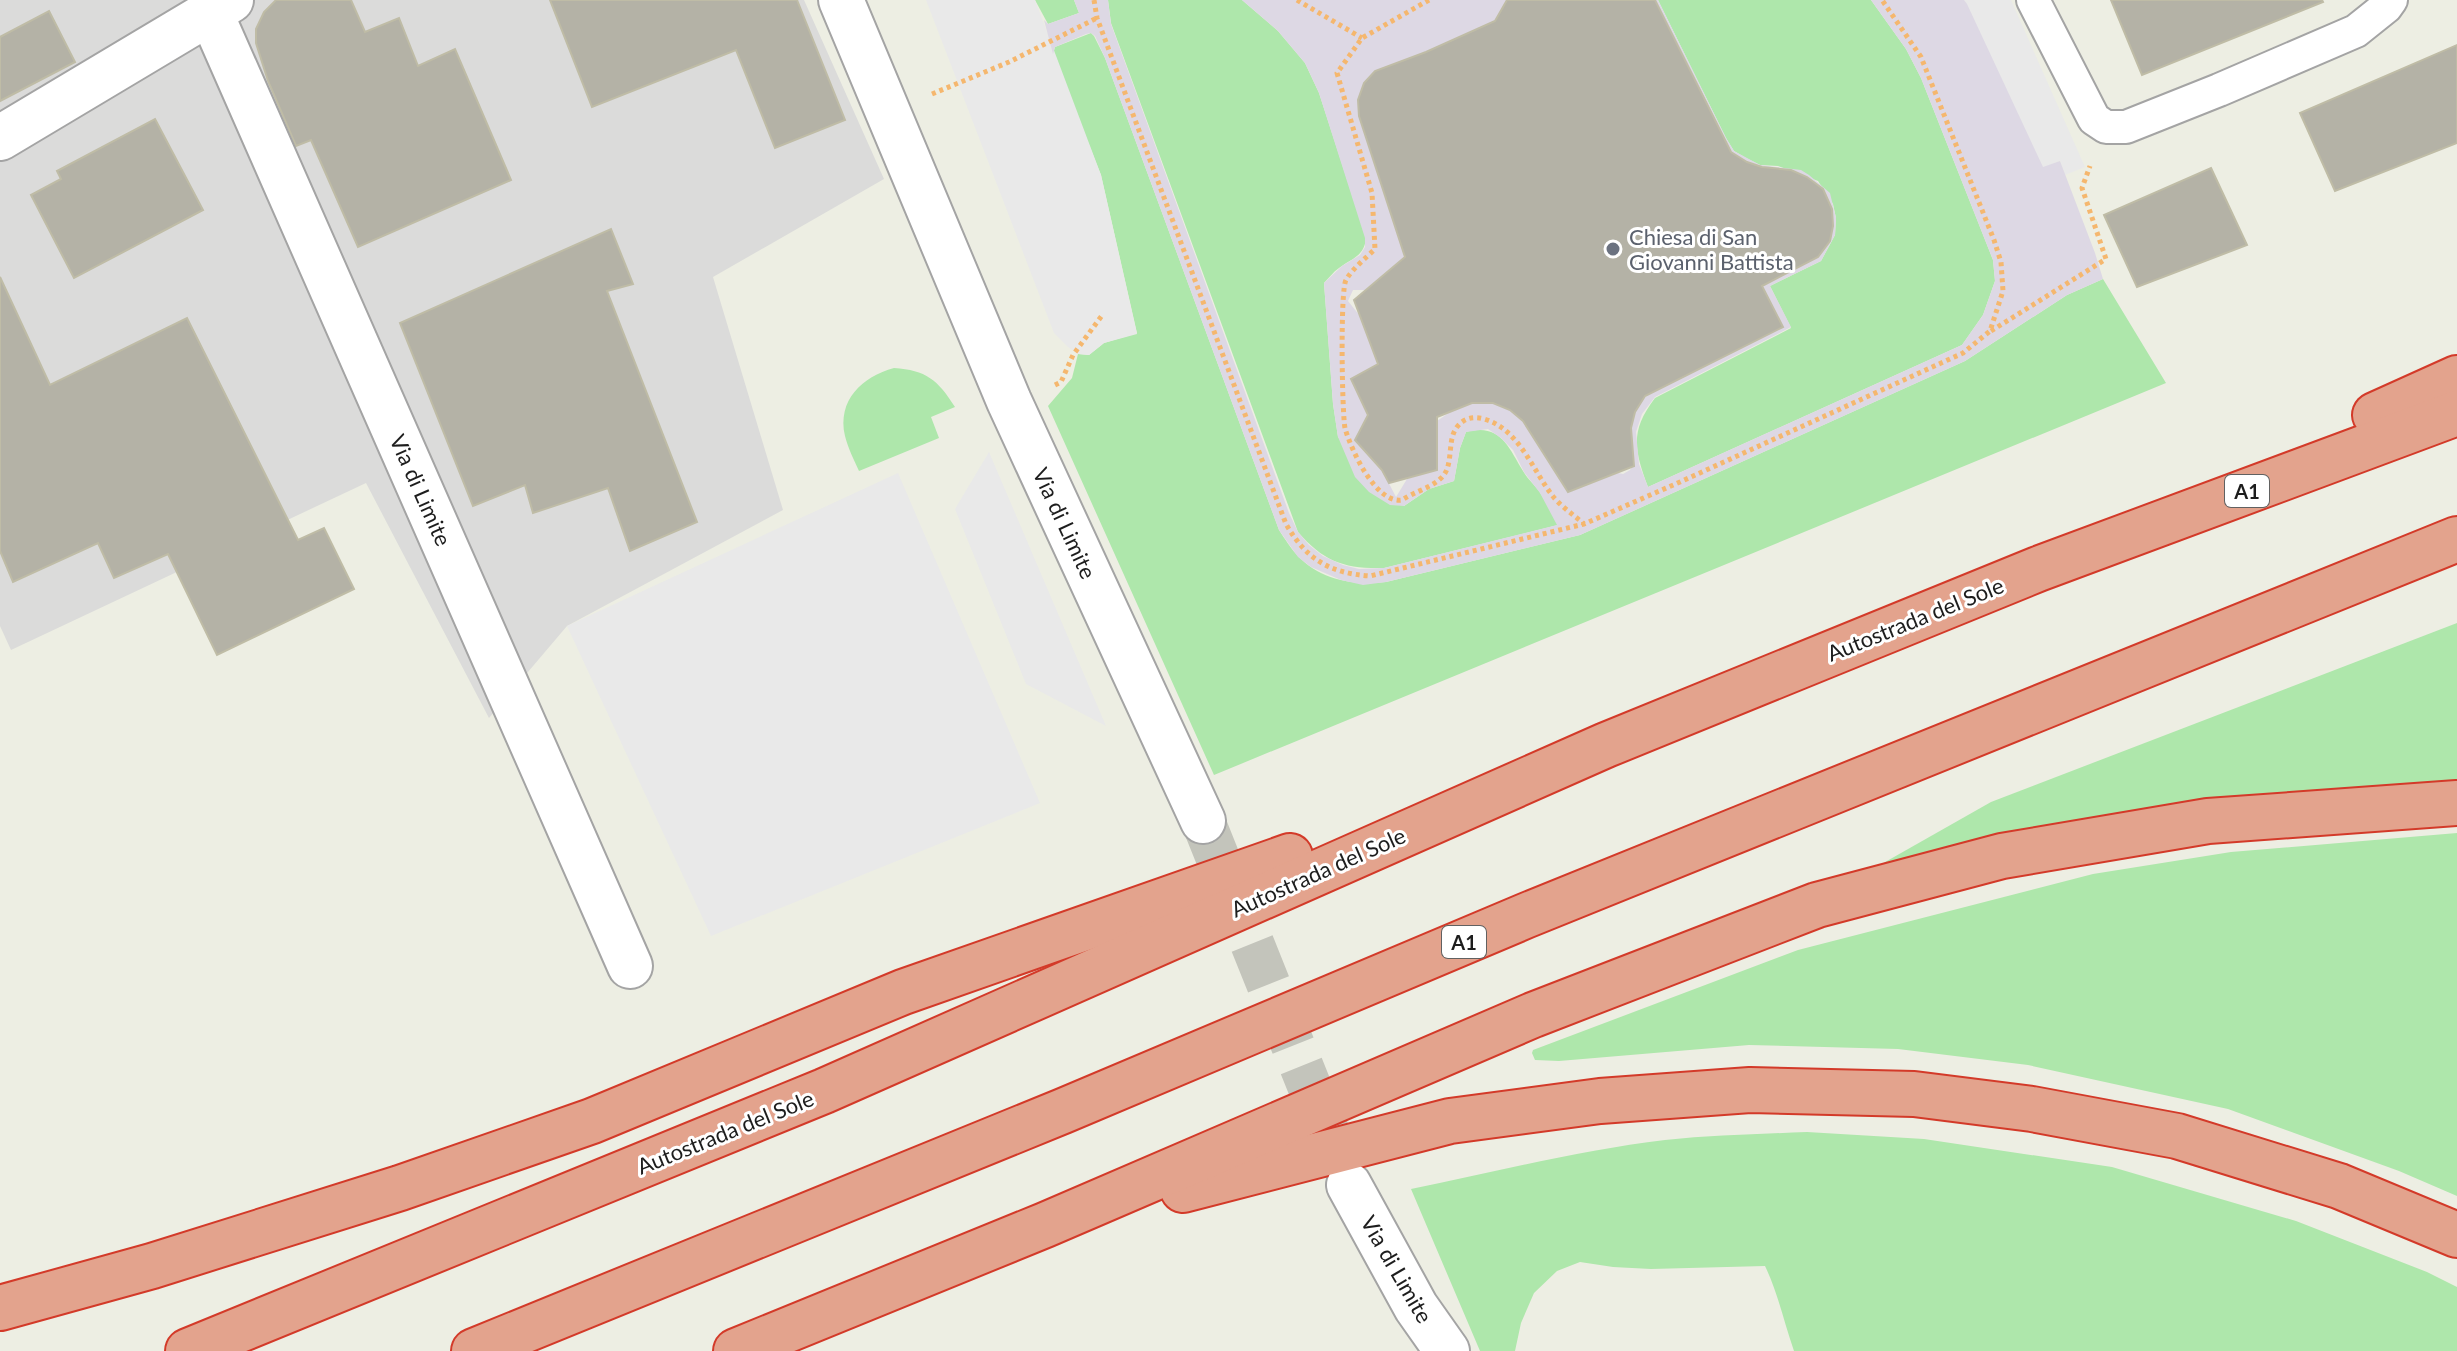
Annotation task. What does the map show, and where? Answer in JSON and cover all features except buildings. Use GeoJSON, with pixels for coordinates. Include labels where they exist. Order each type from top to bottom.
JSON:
{"type":"FeatureCollection","features":[{"type":"Feature","properties":{"kind":"highway"},"geometry":{"type":"LineString","coordinates":[[2038,569],[2457,378]]}},
{"type":"Feature","properties":{"kind":"highway","name":"Autostrada del Sole"},"geometry":{"type":"LineString","coordinates":[[188,1351],[824,1091],[1606,745],[2038,569],[2457,413]]}},
{"type":"Feature","properties":{"kind":"highway","name":"A1"},"geometry":{"type":"LineString","coordinates":[[474,1351],[1077,1105],[1525,916],[2457,539]]}},
{"type":"Feature","properties":{"kind":"highway"},"geometry":{"type":"LineString","coordinates":[[0,1308],[210,1248],[533,1142],[592,1121],[903,992],[1606,745]]}},
{"type":"Feature","properties":{"kind":"highway"},"geometry":{"type":"LineString","coordinates":[[736,1351],[1045,1225],[1533,1015],[1817,905],[2002,856],[2208,821],[2457,803]]}},
{"type":"Feature","properties":{"kind":"highway"},"geometry":{"type":"LineString","coordinates":[[1045,1225],[1450,1121],[1600,1101],[1750,1090],[1914,1094],[2032,1109],[2177,1136],[2339,1186],[2457,1235]]}},
{"type":"Feature","properties":{"kind":"street","name":"Via di Limite"},"geometry":{"type":"LineString","coordinates":[[841,0],[1009,401],[1203,821]]}},
{"type":"Feature","properties":{"kind":"street","name":"Via di Limite"},"geometry":{"type":"LineString","coordinates":[[0,138],[216,5],[630,966]]}},
{"type":"Feature","properties":{"kind":"street","name":"Via di Limite"},"geometry":{"type":"LineString","coordinates":[[1349,1185],[1416,1307],[1447,1351]]}},
{"type":"Feature","properties":{"kind":"lane"},"geometry":{"type":"LineString","coordinates":[[2033,0],[2094,119],[2106,127],[2126,127],[2356,31],[2391,0]]}},
{"type":"Feature","properties":{"kind":"path"},"geometry":{"type":"LineString","coordinates":[[1094,0],[1097,18],[1286,524],[1295,540],[1327,567],[1370,576],[1584,524],[1963,353],[1990,331],[2106,259],[2082,188],[2091,164],[2094,119]]}},
{"type":"Feature","properties":{"kind":"path"},"geometry":{"type":"LineString","coordinates":[[1297,0],[1362,38]]}},
{"type":"Feature","properties":{"kind":"path"},"geometry":{"type":"LineString","coordinates":[[1429,0],[1362,38],[1337,73],[1372,193],[1375,249],[1344,282],[1345,426],[1359,462],[1380,493],[1390,500],[1402,500],[1441,478],[1458,425],[1476,417],[1487,420],[1505,428],[1554,498],[1584,524]]}},
{"type":"Feature","properties":{"kind":"path"},"geometry":{"type":"LineString","coordinates":[[1882,0],[1921,57],[1994,240],[2001,262],[2003,291],[1990,331]]}},
{"type":"Feature","properties":{"kind":"path"},"geometry":{"type":"LineString","coordinates":[[887,113],[1009,62],[1097,18]]}},
{"type":"Feature","properties":{"kind":"path"},"geometry":{"type":"LineString","coordinates":[[1009,401],[1061,382],[1073,355],[1103,314]]}},
{"type":"Feature","properties":{"kind":"shaded area"},"geometry":{"type":"Polygon","coordinates":[[[0,0],[804,0],[884,179],[713,277],[783,510],[567,626],[489,718],[366,483],[11,650],[0,626],[0,0]]]}},
{"type":"Feature","properties":{"kind":"shaded area"},"geometry":{"type":"Polygon","coordinates":[[[926,0],[1035,0],[1101,175],[1137,334],[1104,343],[1089,355],[1078,354],[1054,333],[926,0]]]}},
{"type":"Feature","properties":{"kind":"shaded area"},"geometry":{"type":"Polygon","coordinates":[[[1074,0],[1108,0],[1111,24],[1289,513],[1298,532],[1309,545],[1343,565],[1359,569],[1384,568],[1557,525],[1513,450],[1488,429],[1466,432],[1454,481],[1429,489],[1404,506],[1390,505],[1369,492],[1355,477],[1338,437],[1324,283],[1360,255],[1365,247],[1365,238],[1319,93],[1305,63],[1278,31],[1242,0],[1507,0],[1495,21],[1375,71],[1364,83],[1358,100],[1359,116],[1405,257],[1365,290],[1353,290],[1348,301],[1360,316],[1394,403],[1360,374],[1351,379],[1368,415],[1355,440],[1382,470],[1396,497],[1407,479],[1436,470],[1437,421],[1472,403],[1493,403],[1510,410],[1523,421],[1568,492],[1630,470],[1634,463],[1631,428],[1642,400],[1783,327],[1762,286],[1830,241],[1832,209],[1823,189],[1791,170],[1762,167],[1731,152],[1655,0],[1658,0],[1734,151],[1760,165],[1801,170],[1809,175],[1830,193],[1836,218],[1835,235],[1821,261],[1770,286],[1791,327],[1655,397],[1642,414],[1636,432],[1639,464],[1648,487],[1962,345],[1983,315],[1995,281],[1993,260],[1921,78],[1906,49],[1871,0],[1964,0],[2043,167],[2060,161],[2103,279],[2067,295],[1965,361],[1580,535],[1386,582],[1363,585],[1341,580],[1311,567],[1298,557],[1279,530],[1095,36],[1086,34],[1055,47],[1053,54],[1044,20],[1048,24],[1079,13],[1074,0]]]}},
{"type":"Feature","properties":{"kind":"shaded area"},"geometry":{"type":"Polygon","coordinates":[[[1964,0],[2011,0],[2085,167],[2065,175],[2060,161],[2043,168],[1964,0]]]}},
{"type":"Feature","properties":{"kind":"shaded area"},"geometry":{"type":"Polygon","coordinates":[[[989,452],[1106,726],[1026,684],[955,509],[989,452]]]}},
{"type":"Feature","properties":{"kind":"shaded area"},"geometry":{"type":"Polygon","coordinates":[[[898,473],[1040,803],[711,936],[567,626],[898,473]]]}},
{"type":"Feature","properties":{"kind":"green space"},"geometry":{"type":"Polygon","coordinates":[[[1035,0],[1074,0],[1079,13],[1048,24],[1035,0]]]}},
{"type":"Feature","properties":{"kind":"green space"},"geometry":{"type":"Polygon","coordinates":[[[1108,0],[1242,0],[1278,31],[1305,63],[1319,93],[1366,238],[1360,253],[1324,283],[1338,437],[1404,506],[1429,489],[1454,481],[1466,432],[1478,430],[1495,434],[1507,445],[1539,491],[1558,525],[1384,568],[1336,562],[1298,532],[1111,23],[1108,0]]]}},
{"type":"Feature","properties":{"kind":"green space"},"geometry":{"type":"Polygon","coordinates":[[[1658,0],[1871,0],[1906,49],[1921,78],[1993,260],[1995,281],[1983,315],[1962,345],[1648,487],[1637,441],[1641,420],[1655,398],[1791,328],[1770,286],[1821,261],[1835,235],[1836,218],[1833,204],[1818,181],[1778,166],[1760,165],[1734,151],[1658,0]]]}},
{"type":"Feature","properties":{"kind":"green space"},"geometry":{"type":"Polygon","coordinates":[[[1091,33],[1105,58],[1279,530],[1307,564],[1339,580],[1386,582],[1580,535],[1965,361],[2067,295],[2103,279],[2166,383],[1214,775],[1048,406],[1072,378],[1078,354],[1089,355],[1104,343],[1137,333],[1101,175],[1053,54],[1055,47],[1091,33]]]}},
{"type":"Feature","properties":{"kind":"green space"},"geometry":{"type":"Polygon","coordinates":[[[894,368],[915,371],[930,378],[955,407],[931,417],[939,438],[859,471],[845,436],[845,411],[854,392],[862,384],[894,368]]]}},
{"type":"Feature","properties":{"kind":"green space"},"geometry":{"type":"Polygon","coordinates":[[[2457,623],[2457,794],[1864,874],[1991,802],[2457,623]]]}},
{"type":"Feature","properties":{"kind":"green space"},"geometry":{"type":"Polygon","coordinates":[[[2457,833],[2457,1196],[2399,1171],[2228,1109],[2028,1065],[1898,1049],[1749,1045],[1559,1061],[1535,1060],[1532,1053],[1533,1050],[1798,950],[2093,874],[2231,852],[2457,833]]]}},
{"type":"Feature","properties":{"kind":"green space"},"geometry":{"type":"Polygon","coordinates":[[[1807,1132],[1924,1139],[2112,1167],[2296,1221],[2427,1272],[2457,1287],[2457,1351],[1794,1351],[1765,1266],[1651,1269],[1580,1262],[1557,1271],[1534,1293],[1521,1323],[1515,1351],[1480,1351],[1411,1189],[1633,1144],[1807,1132]]]}},
{"type":"Feature","properties":{"kind":"tunnel"},"geometry":{"type":"LineString","coordinates":[[1203,821],[1349,1185]]}},
{"type":"Feature","properties":{"kind":"place","name":"Chiesa di San Giovanni Battista"},"geometry":{"type":"Point","coordinates":[1613,249]}}]}
